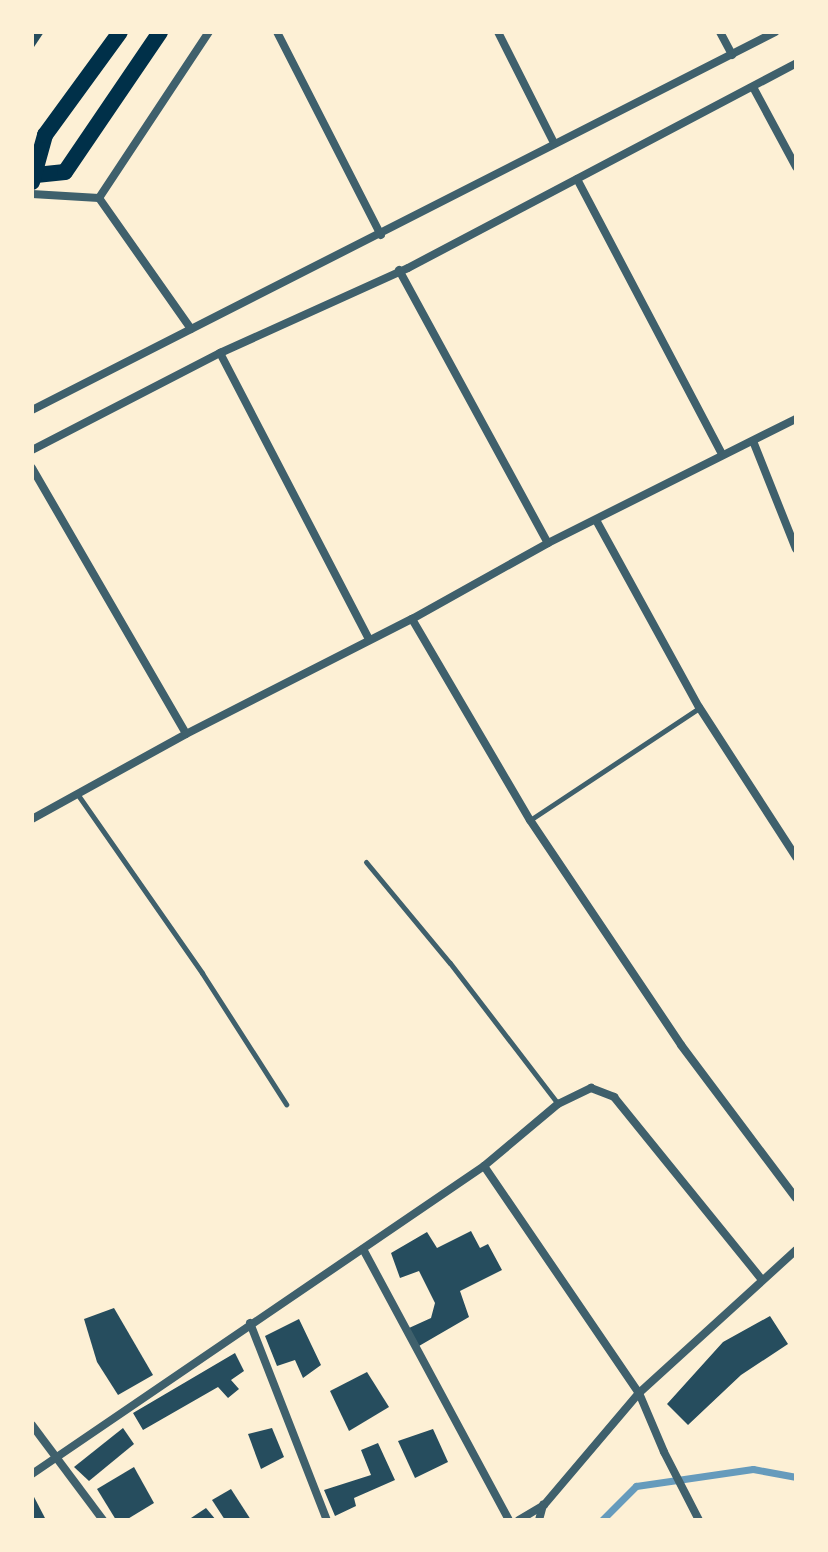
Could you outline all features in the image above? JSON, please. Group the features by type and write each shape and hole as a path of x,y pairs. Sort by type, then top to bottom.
{"main road":[{"path":"120,32 45,135 33,175 65,172 160,32"}],"street":[{"path":"99,198 209,32"},
{"path":"277,32 381,235"},
{"path":"498,32 554,143"},
{"path":"720,32 732,55"},
{"path":"32,410 775,32"},
{"path":"32,450 220,353 399,270 796,63"},
{"path":"753,87 796,167"},
{"path":"577,179 722,454"},
{"path":"32,194 99,198"},
{"path":"99,198 191,329"},
{"path":"399,270 548,543"},
{"path":"220,353 369,639"},
{"path":"32,819 186,734 412,619 548,543 796,419"},
{"path":"753,441 796,549"},
{"path":"32,468 186,734"},
{"path":"596,520 699,707 796,857"},
{"path":"412,619 530,820 681,1045 796,1198"},
{"path":"32,1474 484,1166 558,1104 591,1088 614,1097 762,1280"},
{"path":"484,1166 639,1393 664,1452 699,1520"},
{"path":"363,1249 509,1520"},
{"path":"519,1520 544,1505 639,1393 796,1250"},
{"path":"250,1323 327,1520"},
{"path":"32,1425 103,1520"},
{"path":"539,1520 544,1505"}],"lane":[{"path":"530,820 699,707"},
{"path":"77,794 202,973 286,1104"},
{"path":"366,862 468,985 558,1104"}],"building":[{"path":"32,32 44,32 32,50"},
{"path":"471,1231 480,1248 488,1244 502,1270 460,1291 469,1317 419,1346 409,1328 431,1318 435,1303 419,1271 400,1278 391,1253 427,1232 437,1248"},
{"path":"114,1308 153,1375 118,1395 97,1362 84,1319"},
{"path":"770,1316 788,1344 741,1375 688,1425 667,1404 723,1342"},
{"path":"299,1319 321,1365 303,1378 295,1360 277,1366 265,1336"},
{"path":"235,1353 244,1371 231,1380 239,1389 228,1398 218,1387 143,1430 133,1413"},
{"path":"367,1372 389,1407 349,1431 330,1391"},
{"path":"123,1428 134,1444 89,1481 74,1467"},
{"path":"272,1428 284,1457 261,1469 248,1434"},
{"path":"433,1429 448,1462 415,1478 398,1441"},
{"path":"378,1443 395,1480 354,1498 356,1506 335,1516 324,1490 371,1475 361,1450"},
{"path":"134,1467 154,1503 126,1520 116,1520 97,1489"},
{"path":"231,1489 251,1520 225,1520 212,1500"},
{"path":"32,1493 46,1520 32,1520"},
{"path":"206,1508 216,1520 188,1520"}],"waterway":[{"path":"602,1520 636,1486 753,1469 796,1477"}]}
